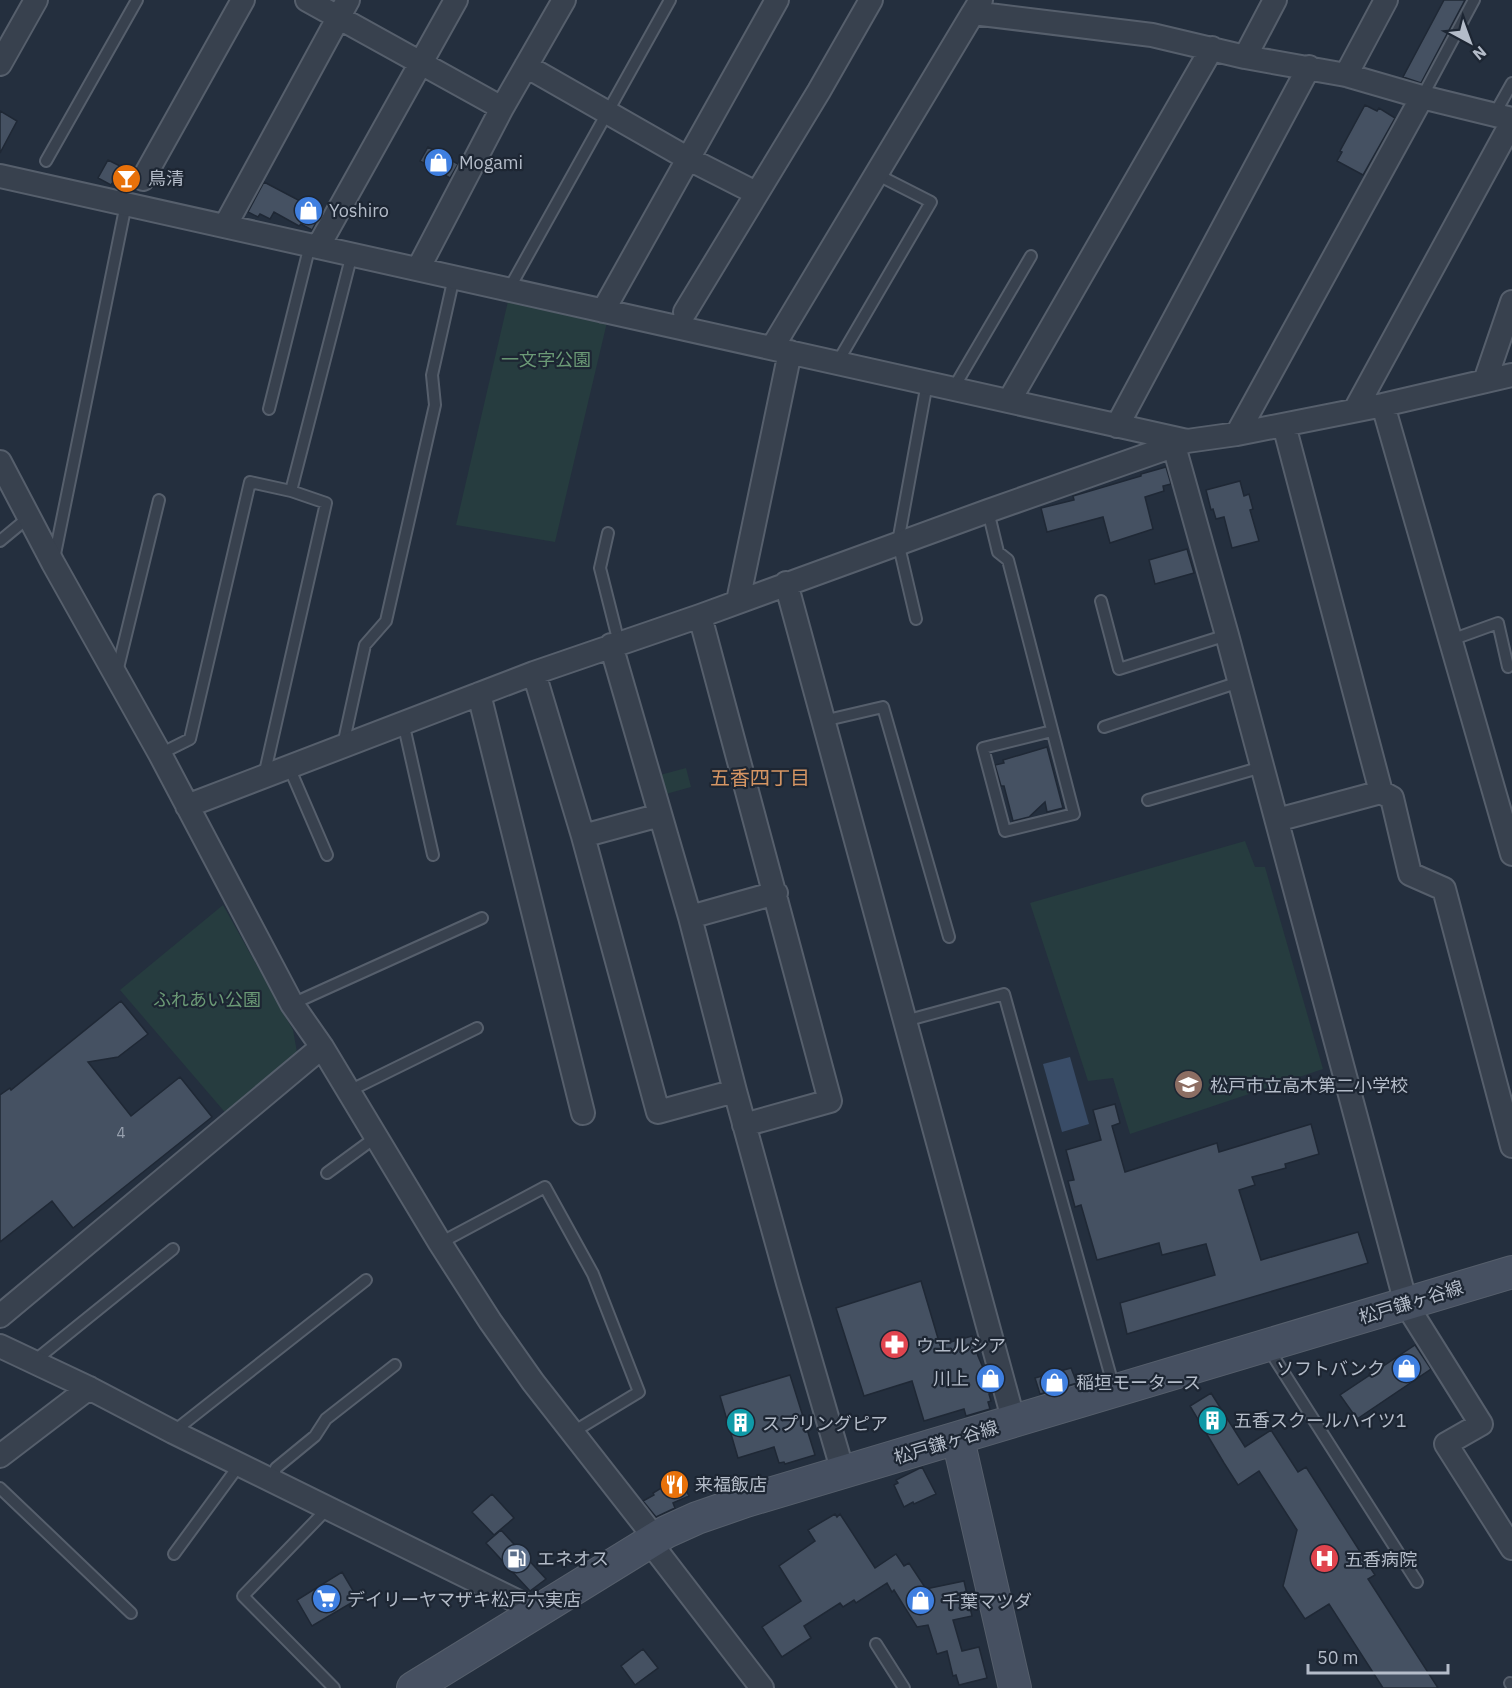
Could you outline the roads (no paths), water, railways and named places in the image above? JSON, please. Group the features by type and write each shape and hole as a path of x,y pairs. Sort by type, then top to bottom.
{"main road":[{"name":"松戸鎌ヶ谷線","path":"429,1684 537,1611 652,1541 697,1518 843,1472 1512,1272"},
{"path":"958,1439 1012,1656 1015,1688"}],"street":[{"path":"0,64 36,0"},
{"path":"143,179 243,0"},
{"path":"307,0 343,9 421,63 502,108"},
{"path":"314,246 456,0"},
{"path":"418,269 502,108 564,0"},
{"path":"603,311 777,0"},
{"path":"685,312 819,91 871,0"},
{"path":"1245,57 1275,0"},
{"path":"1346,75 1386,0"},
{"path":"738,601 781,350 876,174 977,7 1152,35 1245,57 1309,67 1506,118 1355,410"},
{"path":"225,226 343,9"},
{"path":"1009,402 1212,48"},
{"path":"526,66 687,158 756,193"},
{"path":"1117,426 1309,67"},
{"path":"1237,434 1422,97"},
{"path":"0,176 1117,426 1180,444"},
{"path":"1485,381 1512,302"},
{"path":"188,806 534,673 700,616 898,542 1180,444 1383,405 1512,375"},
{"path":"1383,405 1512,854"},
{"path":"1284,425 1381,792"},
{"path":"1180,444 1239,682 1406,1304 1481,1424 1446,1444 1512,1548"},
{"path":"0,462 53,563 160,754 292,1004 322,1047 440,1243 509,1347 648,1529 659,1554 762,1688"},
{"path":"786,583 1014,1422"},
{"path":"700,616 830,1101 744,1125"},
{"path":"615,644 744,1125 843,1472"},
{"path":"534,673 583,836 658,1112 735,1091"},
{"path":"478,694 583,1113"},
{"path":"1277,820 1381,792 1392,798 1410,874 1444,889 1512,1146"},
{"path":"583,836 660,815"},
{"path":"690,917 776,893"},
{"path":"0,1316 322,1047"},
{"path":"0,1346 537,1611"},
{"path":"0,1456 88,1388"}],"lane":[{"path":"46,161 137,0"},
{"path":"509,289 670,0"},
{"path":"1422,97 1474,0"},
{"path":"1506,118 1512,83"},
{"path":"837,363 931,202 876,174"},
{"path":"53,563 126,204"},
{"path":"269,409 314,246"},
{"path":"291,491 352,254"},
{"path":"953,389 1031,256"},
{"path":"343,745 365,645 386,621 435,405 432,375 454,277"},
{"path":"916,620 898,542 927,383"},
{"path":"160,754 190,739 250,483 291,491 326,503 264,776"},
{"path":"116,675 159,500"},
{"path":"987,511 998,552 1008,560 1074,814 1005,831 983,748 1052,730"},
{"path":"0,541 29,517"},
{"path":"608,533 600,568 615,644"},
{"path":"1101,601 1119,669 1227,635"},
{"path":"1451,640 1498,623 1508,667"},
{"path":"1104,727 1239,682"},
{"path":"823,721 884,707 950,938"},
{"path":"403,722 433,855"},
{"path":"289,766 327,855"},
{"path":"1148,800 1262,767"},
{"path":"292,1004 482,918"},
{"path":"905,1021 1004,994 1115,1392"},
{"path":"349,1091 477,1028"},
{"path":"327,1173 376,1137"},
{"path":"440,1243 545,1186 593,1274 639,1392 573,1432"},
{"path":"33,1362 173,1249"},
{"path":"173,1432 366,1280"},
{"path":"1267,1346 1417,1582"},
{"path":"272,1480 276,1468 315,1436 326,1419 395,1365"},
{"path":"174,1554 240,1464"},
{"path":"0,1488 131,1613"},
{"path":"328,1507 243,1596 334,1688"},
{"path":"876,1644 904,1688"}],"water":[{"path":"1070,1057 1089,1124 1062,1132 1043,1064"}],"place":[{"name":"Mogami","path":"438,162"},
{"name":"鳥清","path":"127,178"},
{"name":"Yoshiro","path":"308,210"},
{"name":"松戸市立高木第二小学校","path":"1189,1085"},
{"name":"ウエルシア","path":"895,1345"},
{"name":"ソフトバンク","path":"1406,1368"},
{"name":"川上","path":"990,1378"},
{"name":"稲垣モータース","path":"1055,1382"},
{"name":"五香スクールハイツ1","path":"1213,1420"},
{"name":"スプリングピア","path":"741,1423"},
{"name":"来福飯店","path":"674,1484"},
{"name":"エネオス","path":"516,1558"},
{"name":"五香病院","path":"1324,1559"},
{"name":"デイリーヤマザキ松戸六実店","path":"326,1599"},
{"name":"千葉マツダ","path":"921,1601"}],"district":[{"name":"五香四丁目","path":"760,777"}],"park label":[{"name":"一文字公園","path":"546,359"},
{"name":"ふれあい公園","path":"207,999"}]}
